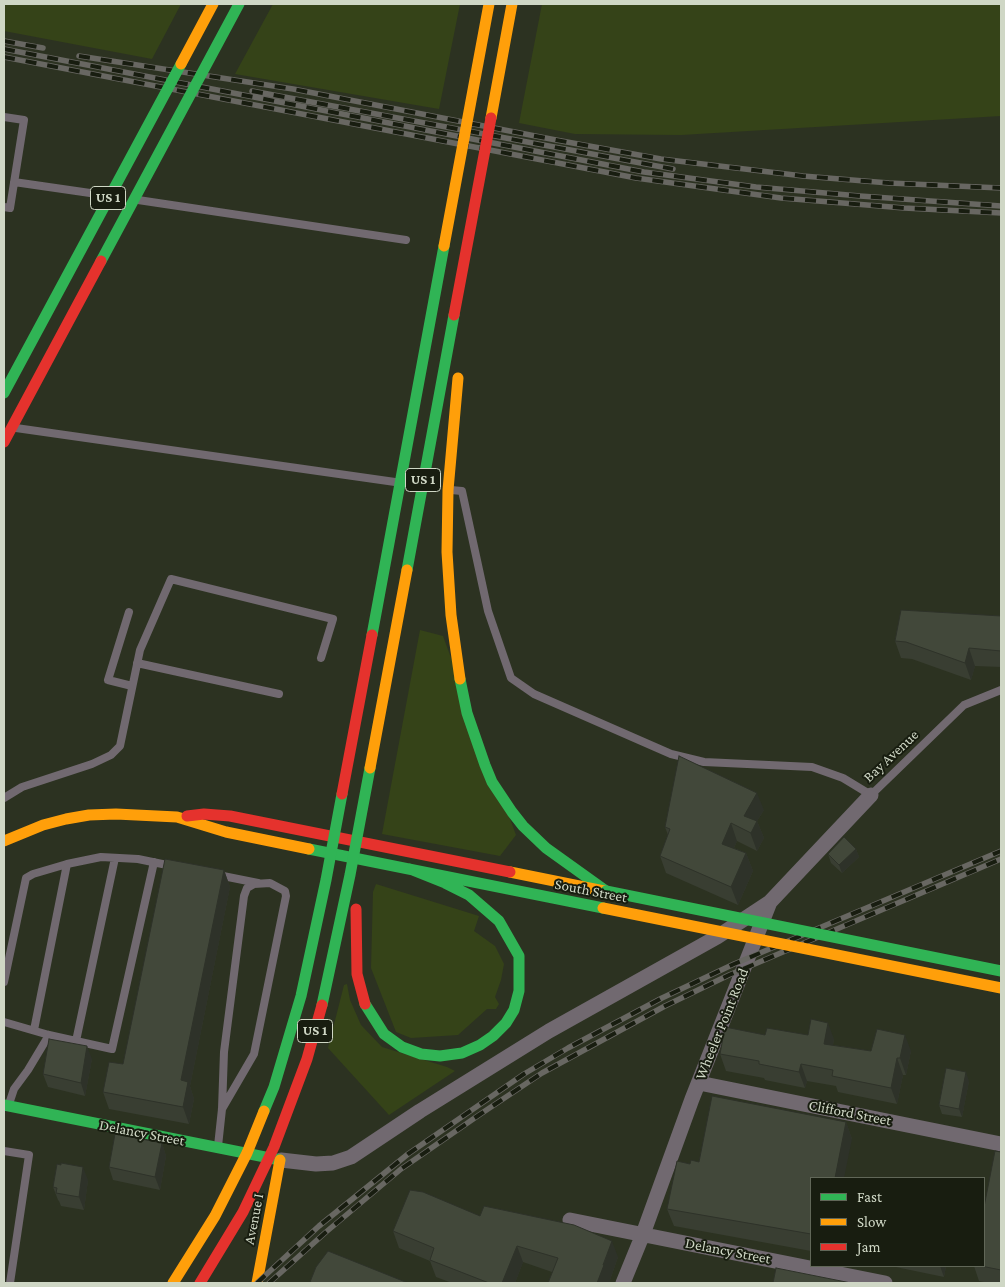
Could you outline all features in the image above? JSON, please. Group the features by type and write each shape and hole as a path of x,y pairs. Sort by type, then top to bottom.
{"main road":[{"name":"US 1","path":"4,393 213,4"},
{"path":"4,442 239,4"},
{"path":"173,1283 215,1216 247,1153 274,1087 301,996 324,890 489,4"},
{"name":"US 1","path":"200,1283 232,1232 264,1170 283,1126 307,1059 331,967 512,4"},
{"path":"462,338 475,201"},
{"path":"459,368 448,483 447,552 451,615 467,713 492,782 512,812 523,826 546,848 606,891"},
{"path":"371,759 355,926 357,974 365,1004 384,1034 402,1047 421,1054 440,1056 462,1053 480,1045 506,1023 514,1010 520,992 519,956 499,921 469,895 445,883 410,870"},
{"name":"South Street","path":"4,841 36,828 66,819 116,814 177,817 204,814 230,816 1001,971"},
{"name":"South Street","path":"177,817 226,832 1001,988"},
{"name":"Delancy Street","path":"6,1105 280,1160"},
{"name":"Avenue I","path":"257,1283 280,1160"}],"street":[{"name":"Wheeler Point Road","path":"623,1283 770,902 871,795"},
{"path":"280,1160 316,1164 333,1163 351,1157 549,1030 717,937 770,902"},
{"name":"Clifford Street","path":"699,1083 1001,1144"},
{"name":"Delancy Street","path":"570,1220 885,1283"}],"lane":[{"path":"4,117 24,120 10,208 4,207"},
{"path":"14,182 406,240"},
{"path":"4,427 432,487"},
{"name":"Bay Avenue","path":"442,488 462,491 488,611 511,678 534,694 671,754 704,762 812,767 843,778 871,795 964,706 1001,690"},
{"path":"4,798 22,788 92,764 111,755 120,746 140,650 171,579 333,619 321,658"},
{"path":"128,612 108,680 132,686"},
{"path":"137,663 278,694"},
{"path":"4,982 26,878 33,874 67,864 101,857 154,862 183,868"},
{"path":"76,1041 115,858"},
{"path":"4,1022 49,1035 112,1049 154,862"},
{"path":"34,1030 67,864"},
{"path":"212,874 260,883 270,883 284,891 286,896 254,1054 222,1109"},
{"path":"217,1148 222,1109 224,1052 244,896 247,888 260,883"},
{"path":"6,1105 14,1089 49,1035"},
{"path":"4,1151 29,1155 10,1283"}],"green space":[{"path":"4,4 181,4 152,59 4,31"},
{"path":"273,4 460,4 439,109 235,74"},
{"path":"542,4 1001,4 1001,116 681,135 575,134 519,123"},
{"path":"420,630 443,636 516,835 500,856 382,834"},
{"path":"376,884 479,916 474,931 495,946 504,964 495,997 499,1004 496,1009 487,1009 458,1035 411,1038 396,1032 371,968 373,892"},
{"path":"347,984 350,1000 361,1025 382,1047 455,1071 389,1115 328,1048 344,985"}],"building":[{"path":"901,610 1001,616 1001,651 969,648 965,663 906,642 895,641"},
{"path":"679,756 757,793 744,816 757,821 751,833 731,823 722,844 746,853 731,887 660,856 670,829 665,827"},
{"path":"844,837 856,849 839,865 828,854"},
{"path":"165,859 224,870 181,1080 188,1082 183,1107 103,1092 109,1062 123,1064"},
{"path":"811,1019 828,1023 824,1044 871,1051 877,1029 905,1035 900,1058 897,1058 891,1088 832,1076 833,1070 801,1064 799,1072 759,1064 759,1061 720,1054 725,1027 765,1035 767,1028 808,1035"},
{"path":"49,1039 87,1046 81,1083 43,1074"},
{"path":"946,1068 966,1072 959,1109 939,1105"},
{"path":"712,1096 846,1122 835,1177 810,1177 810,1234 667,1209 677,1161 690,1164 691,1160 699,1162"},
{"path":"115,1134 162,1143 155,1177 109,1167"},
{"path":"995,1151 1001,1152 1001,1270 985,1267 985,1202"},
{"path":"61,1163 83,1167 79,1197 56,1193 57,1188 53,1187 57,1164 61,1165"},
{"path":"410,1190 423,1192 480,1216 484,1206 574,1225 612,1241 597,1283 548,1283 558,1258 517,1246 502,1283 489,1283 430,1260 434,1248 393,1231"},
{"path":"328,1251 408,1283 310,1282 316,1267"},
{"path":"776,1268 851,1283 773,1283"}],"railway":[{"path":"4,41 43,48"},
{"path":"4,49 644,172 756,187 1001,206"},
{"path":"79,56 293,89 661,159 803,176 889,183 1001,188"},
{"path":"4,57 636,178 781,198 904,208 1001,213"},
{"path":"252,91 673,169"},
{"path":"257,1283 319,1226 408,1154 524,1074 568,1048 662,998 734,964 1001,851"},
{"path":"269,1283 401,1169 542,1073 665,1006 729,975 1001,859"}],"traffic: fast":[{"path":"101,261 239,4"},
{"path":"4,393 181,64"},
{"path":"372,635 444,246"},
{"path":"407,570 454,315"},
{"path":"460,679 467,713 485,765 492,782 512,812 523,826 546,848 606,891"},
{"path":"322,1005 350,875 370,768"},
{"path":"264,1111 274,1087 301,996 342,794"},
{"path":"309,849 603,908"},
{"path":"365,1004 384,1034 402,1047 421,1054 440,1056 462,1053 480,1045 493,1036 506,1023 514,1010 519,991 519,956 499,921 469,895 410,869"},
{"path":"606,891 1001,971"},
{"path":"4,1105 280,1160"}],"traffic: slow":[{"path":"181,64 213,4"},
{"path":"444,246 489,4"},
{"path":"491,118 512,4"},
{"path":"458,378 448,490 447,552 451,615 460,679"},
{"path":"370,768 407,570"},
{"path":"4,841 43,825 66,819 89,815 116,814 177,817 226,832 309,849"},
{"path":"510,872 604,891"},
{"path":"603,908 1001,988"},
{"path":"173,1283 215,1216 247,1153 264,1111"},
{"path":"257,1283 280,1160"}],"traffic: jam":[{"path":"454,315 491,118"},
{"path":"4,442 101,261"},
{"path":"342,794 372,635"},
{"path":"187,816 204,814 230,816 510,872"},
{"path":"356,909 357,974 365,1004"},
{"path":"200,1283 243,1212 274,1147 307,1059 322,1005"}]}
